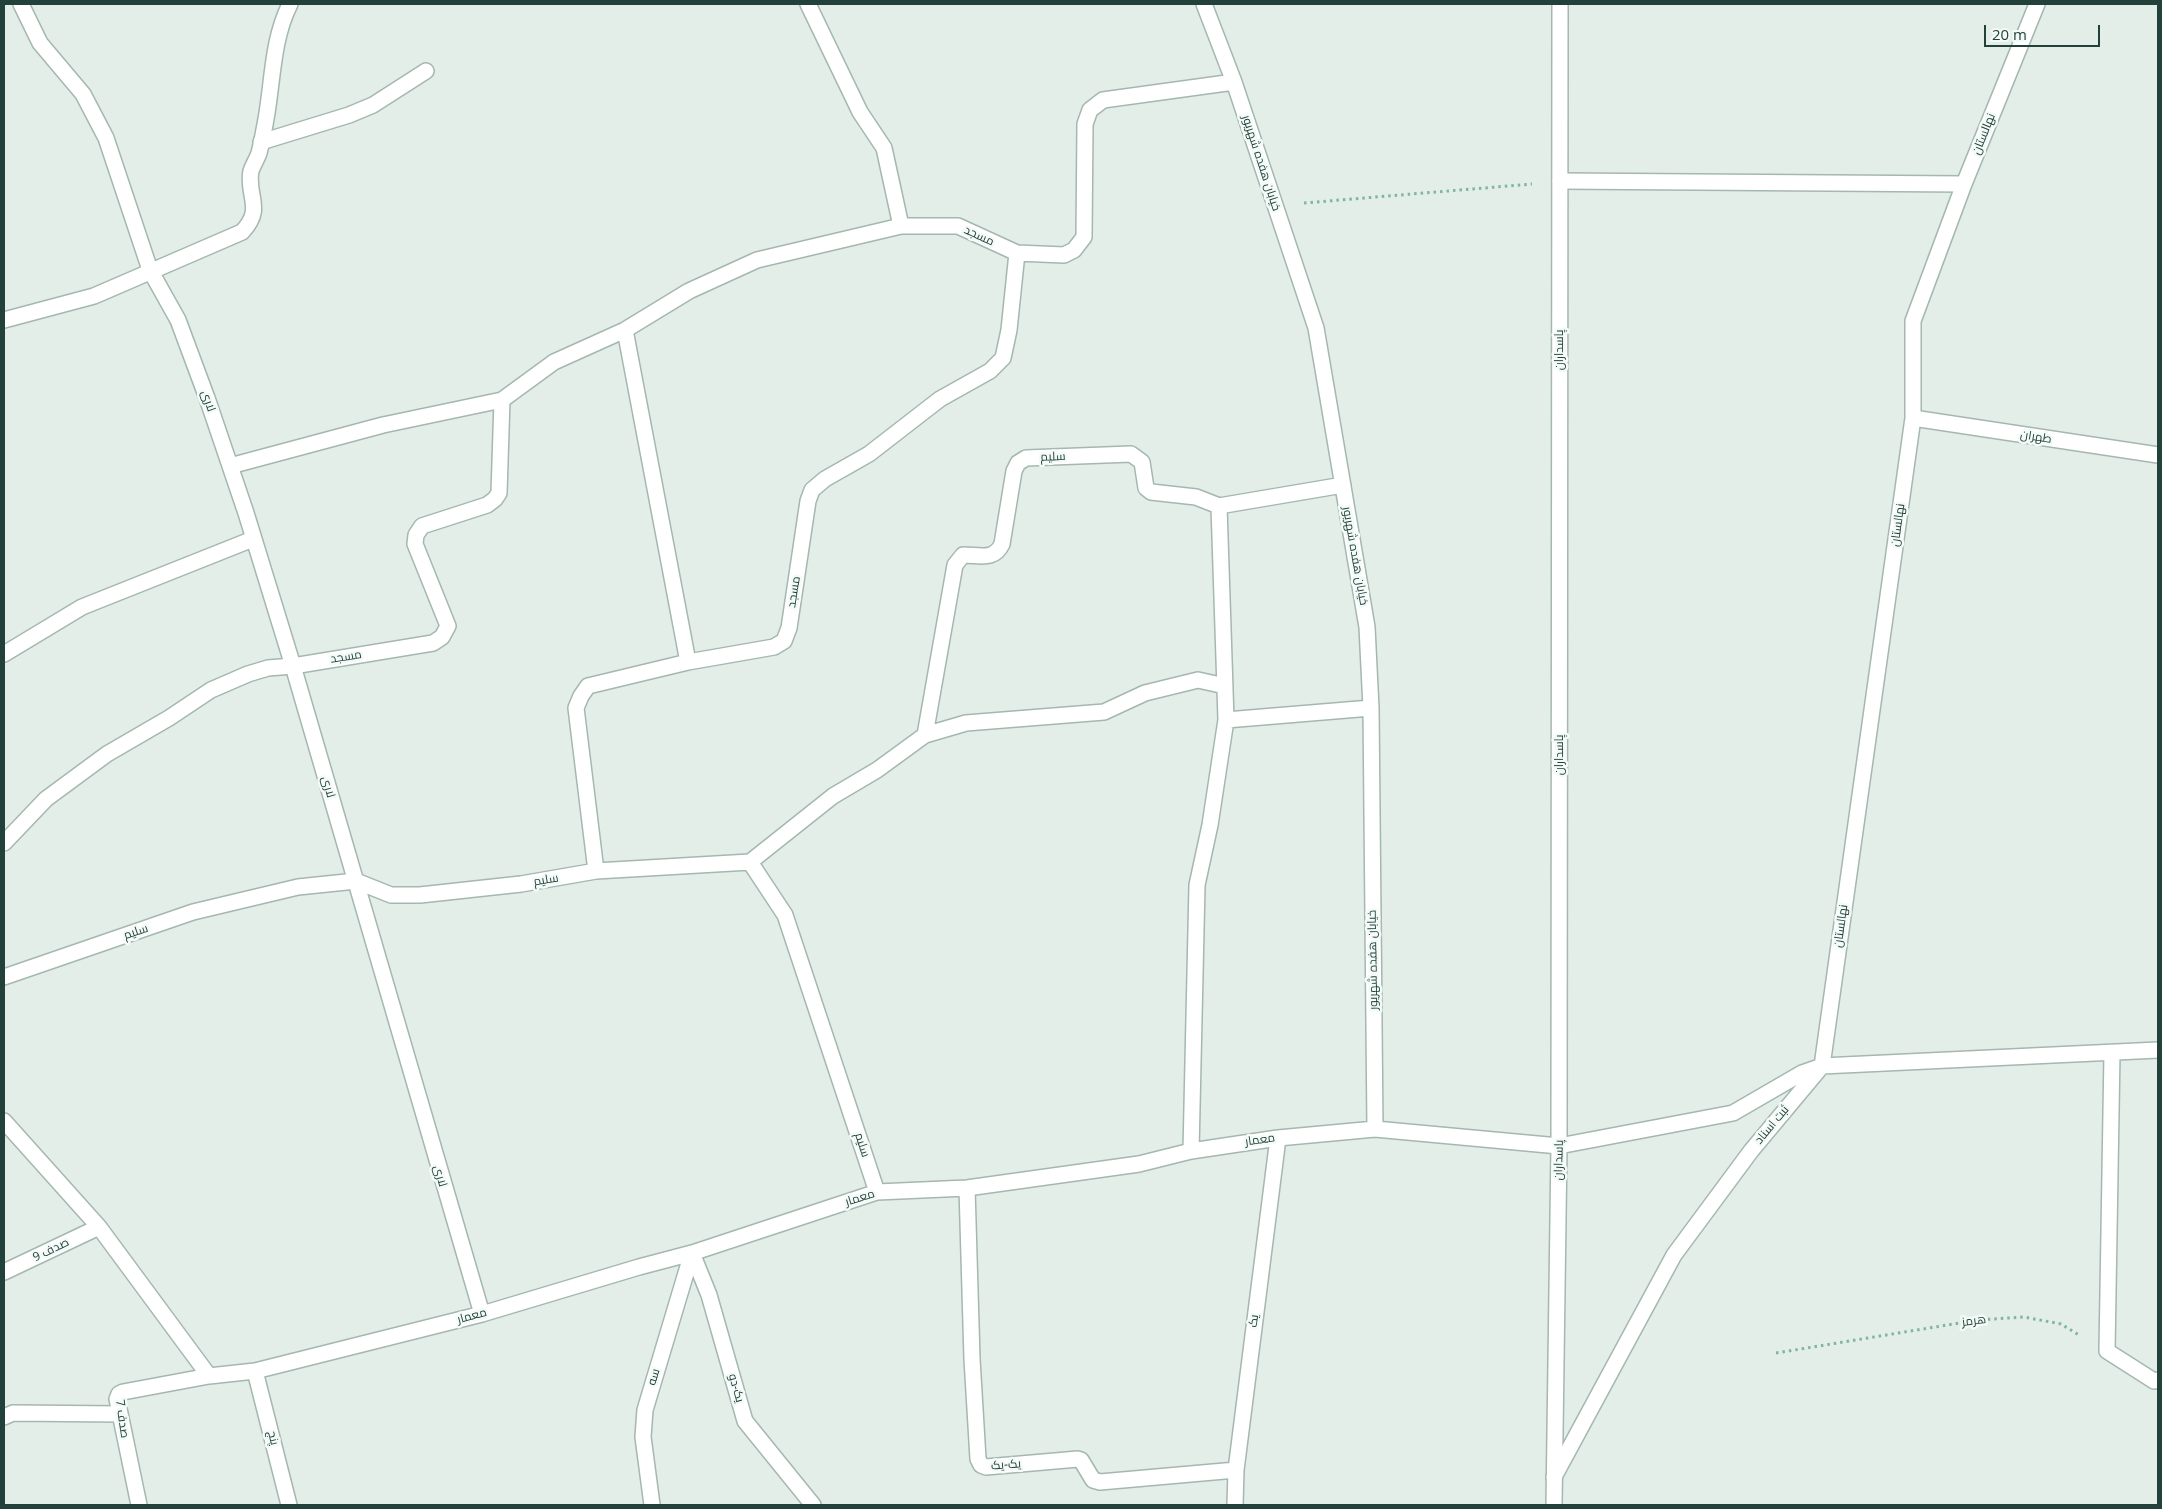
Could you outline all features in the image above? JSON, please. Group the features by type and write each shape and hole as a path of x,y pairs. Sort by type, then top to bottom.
{"street":[{"name":"لاری","path":"21,4 40,43 83,94 106,138 150,270 181,326 230,466 293,666 482,1314"},
{"path":"4,320 94,296 150,270 242,232 249,224 254,213 251,172 266,119 272,63 281,22 290,4"},
{"path":"808,4 860,112 884,148 901,226"},
{"name":"خیابان هفده شهریور","path":"1204,4 1234,82 1316,328 1368,627 1371,708 1375,1129"},
{"name":"پاسداران","path":"1554,1505 1559,1146 1560,4"},
{"name":"نهالستان","path":"1822,1066 1914,418 1913,321 1964,184 2037,4"},
{"path":"261,142 357,112 373,105 426,72"},
{"name":"مسجد","path":"230,466 383,425 502,400 554,362 625,330 689,291 756,260 901,226 958,226 1016,253 1064,255 1074,250 1084,237 1085,124 1090,110 1103,100 1234,82"},
{"path":"1560,181 1964,184"},
{"name":"مسجد","path":"596,871 576,708 580,696 588,686 688,662 774,646 784,641 789,628 808,501 812,490 825,479 868,454 940,399 990,371 1003,358 1009,330 1016,253"},
{"path":"625,330 688,662"},
{"name":"مسجد","path":"4,843 46,799 106,754 169,718 212,690 248,674 268,668 293,666 433,643 442,637 448,626 416,544 416,535 422,526 487,505 495,499 499,492 502,400"},
{"name":"طهران","path":"1914,418 2158,455"},
{"name":"سلیم","path":"925,735 956,565 963,555 993,556 998,553 1002,544 1014,472 1018,463 1026,458 1131,454 1142,462 1146,488 1151,492 1196,497 1219,506"},
{"path":"1192,1151 1198,885 1210,825 1226,720 1219,506 1343,485"},
{"path":"4,654 82,607 253,539"},
{"path":"750,862 833,796 877,770 925,735 966,723 1104,712 1145,693 1198,680 1225,686"},
{"path":"1226,720 1371,708"},
{"name":"سلیم","path":"4,977 193,912 298,887 356,881 392,895 420,895 521,884 596,871 750,862 785,915 877,1192"},
{"path":"1822,1066 2158,1050"},
{"path":"2112,1053 2107,1351 2157,1385"},
{"name":"معمار","path":"209,1376 255,1371 482,1314 639,1266 692,1253 877,1192 967,1188 1139,1164 1192,1151 1278,1138 1375,1129 1559,1146 1733,1113 1802,1073 1822,1066"},
{"name":"ثبت اسناد","path":"1554,1477 1674,1255 1751,1151 1822,1066"},
{"path":"4,1121 99,1227 209,1376"},
{"name":"یک","path":"1235,1505 1236,1470 1278,1138"},
{"name":"یک-یک","path":"967,1188 972,1359 978,1459 981,1465 986,1467 1078,1459 1082,1460 1093,1480 1100,1482 1236,1470"},
{"name":"صدف 9","path":"4,1272 99,1227"},
{"name":"سه","path":"652,1505 643,1437 645,1410 692,1253"},
{"name":"یک-دو","path":"692,1253 709,1295 745,1421 813,1505"},
{"name":"پنج","path":"255,1371 289,1505"},
{"name":"صدف 7","path":"138,1505 119,1414 117,1399 119,1394 209,1376"},
{"path":"4,1417 13,1413 119,1414"}],"path":[{"path":"1276,206 1560,181"},
{"name":"هرمز","path":"1776,1353 1978,1320 2024,1317 2061,1324 2107,1351"}]}
